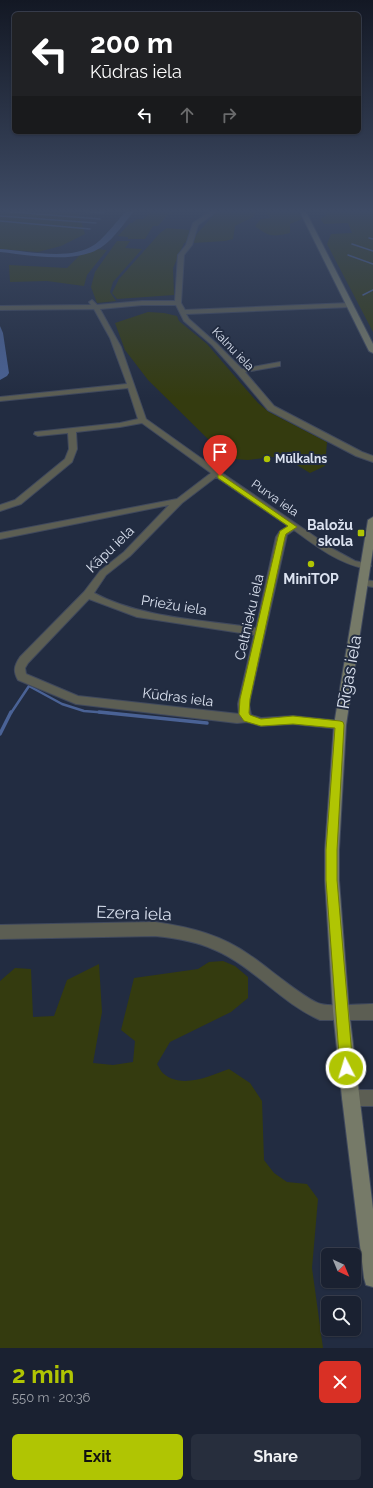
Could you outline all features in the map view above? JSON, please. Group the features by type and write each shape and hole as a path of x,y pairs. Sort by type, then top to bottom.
{"main road":[{"path":"334,272 373,351"},
{"name":"Rīgas iela","path":"373,520 366,566 368,584 340,725 332,850 332,880 341,1011 350,1098 373,1278"}],"street":[{"path":"0,308 94,304 178,303 180,272"},
{"name":"Kalnu iela","path":"178,303 186,320 191,326 214,344 240,371 271,408 359,454 373,459"},
{"path":"38,434 120,425 143,420 138,411 116,346 101,312 94,304"},
{"path":"183,312 350,305"},
{"path":"240,371 277,364"},
{"path":"0,399 130,386"},
{"name":"Purva iela","path":"143,420 293,527 341,558 352,563 366,566"},
{"path":"0,508 18,502 68,460 72,449 72,431"},
{"name":"Kāpu iela","path":"19,672 19,666 24,660 88,594 103,573 126,554 180,501 216,473"},
{"path":"0,536 180,501"},
{"name":"Celtnieku iela","path":"247,718 244,714 243,708 283,533 293,527"},
{"name":"Priežu iela","path":"88,594 101,601 137,614 260,632"},
{"name":"Kūdras iela","path":"19,672 22,677 76,700 237,719 247,718 261,722 293,720 340,725"},
{"name":"Ezera iela","path":"0,932 155,929 178,932 199,937 221,945 245,960 304,1004 320,1012 373,1012"},
{"path":"350,1098 373,1098"}],"green space":[{"path":"9,272 89,272 84,286 47,281 10,282"},
{"path":"95,272 122,272 113,282 110,292 116,301 97,303 91,287"},
{"path":"125,272 173,272 174,295 117,299 112,293 119,279"},
{"path":"342,272 373,272 373,332"},
{"path":"148,312 177,316 179,321 207,344 258,403 269,412 327,442 325,466 310,473 292,462 273,457 248,460 234,459 212,443 148,380 125,350 115,323"},
{"path":"223,961 235,966 248,977 248,998 231,1012 170,1042 157,1064 164,1074 179,1081 205,1078 229,1069 250,1083 262,1101 264,1160 274,1173 287,1182 307,1184 318,1199 312,1268 323,1348 0,1348 0,981 15,968 31,969 33,1017 54,1016 67,980 99,964 102,1012 93,1063 113,1065 133,1062 135,1041 121,1030 134,978 198,969 209,962"}],"water":[{"path":"0,326 3,333 9,373 0,380"}],"waterway":[{"path":"363,295 373,290"},
{"path":"11,713 29,686 62,704 84,711 108,713"},
{"path":"0,734 11,712"},
{"path":"99,712 108,713"},
{"path":"108,713 207,723"}],"place":[{"name":"Mūlkalns","path":"267,459"},
{"name":"Baložu skola","path":"361,533"},
{"name":"MiniTOP","path":"311,564"}],"route":[{"path":"220,476 293,527 283,533 243,708 244,714 252,721 276,722 293,720 340,725 332,850 332,880 346,1068"}]}
